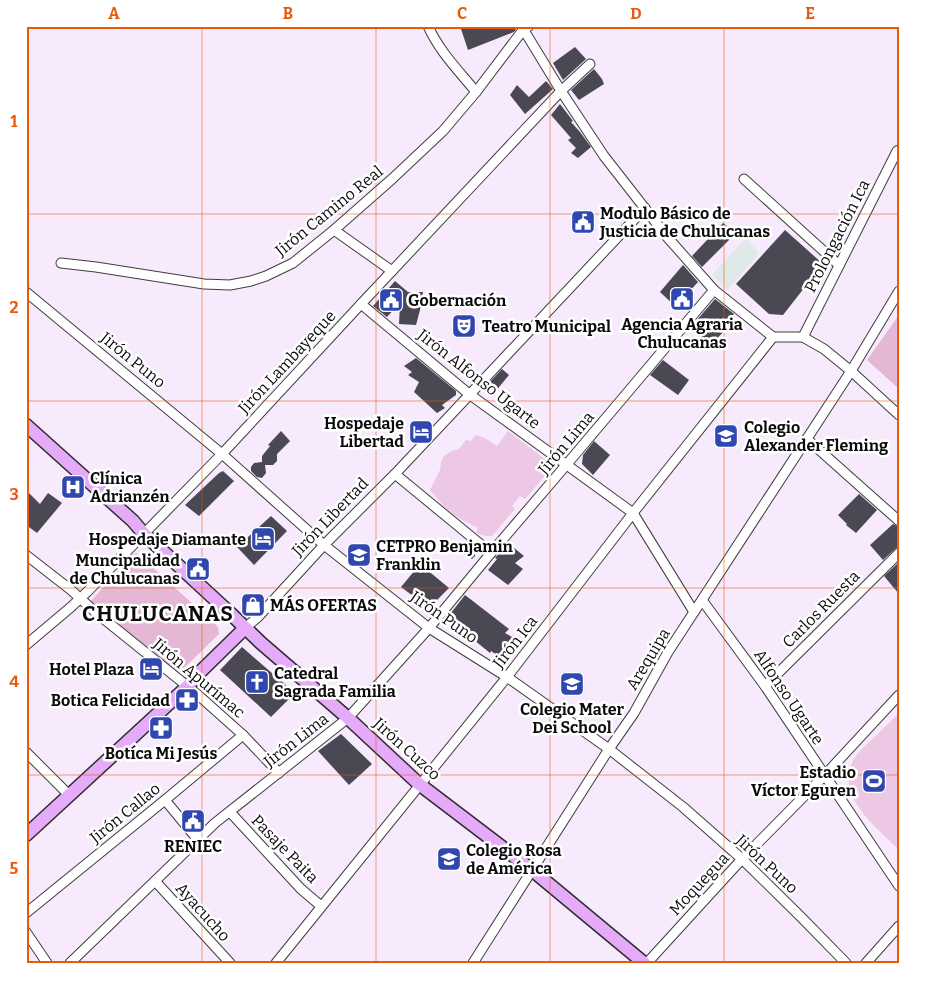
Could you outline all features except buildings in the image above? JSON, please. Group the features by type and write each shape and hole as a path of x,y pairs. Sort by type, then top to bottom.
{"street":[{"path":"428,26 435,41 476,92"},
{"path":"524,28 561,91 604,156 668,238 714,290 773,337 803,337 824,349 899,414"},
{"name":"Jirón Camino Real","path":"61,263 204,284 230,285 266,276 293,263 392,179 443,131 476,92 524,28"},
{"name":"Jirón Lambayeque","path":"26,645 80,599 222,454 561,91 590,64"},
{"name":"Prolongación Ica","path":"803,337 899,150"},
{"path":"744,179 839,265"},
{"name":"Jirón Libertad","path":"26,835 188,686 198,674 258,617 324,545 395,474 645,208"},
{"path":"334,230 392,271"},
{"name":"Jirón Lima","path":"70,963 215,823 348,718 429,628 714,290"},
{"name":"Arequipa","path":"473,963 609,749 634,713 668,652 851,371 899,291"},
{"name":"Jirón Puno","path":"26,292 222,454 324,545 429,628 507,677 609,749 683,807 742,860 846,963"},
{"name":"Jirón Alfonso Ugarte","path":"361,304 469,394 633,513 694,612"},
{"name":"Jirón Ica","path":"276,963 507,677 633,513 773,337"},
{"name":"Jirón Cuzco","path":"26,425 133,521 144,534 261,644 348,718 420,784 532,870 646,963"},
{"path":"807,439 899,520"},
{"path":"395,474 491,553"},
{"name":"Carlos Ruesta","path":"765,686 899,553"},
{"name":"Jirón Apurímac","path":"26,555 188,686 243,735 279,773"},
{"name":"Alfonso Ugarte","path":"702,600 765,686 899,886"},
{"name":"Moquegua","path":"646,963 899,696"},
{"name":"Jirón Callao","path":"26,913 243,735"},
{"path":"26,752 69,795"},
{"path":"165,800 198,840"},
{"name":"Pasaje Paita","path":"230,812 302,889 321,906"},
{"name":"Ayacucho","path":"155,880 230,963"},
{"path":"866,963 899,926"},
{"path":"26,932 47,963"}],"shaded area":[{"path":"746,238 759,253 728,290 712,275"},
{"path":"899,315 899,389 867,360"},
{"path":"508,431 550,463 550,470 525,499 520,496 512,506 515,509 492,536 485,536 476,533 478,528 451,512 430,490 440,470 444,456 459,449 466,440 471,441 476,435 485,438 497,446"},
{"path":"137,553 218,627 219,634 177,675 90,602"},
{"name":"Estadio Víctor Eguren","path":"899,713 899,850 860,809 853,797 849,784 849,771 856,755"}],"place":[{"name":"Modulo Básico de Justicia de Chulucanas","path":"583,222"},
{"name":"Agencia Agraria Chulucanas","path":"682,299"},
{"name":"Gobernación","path":"391,300"},
{"name":"Teatro Municipal","path":"464,326"},
{"name":"Hospedaje Libertad","path":"421,432"},
{"name":"Colegio Alexander Fleming","path":"726,436"},
{"name":"Clínica Adrianzén","path":"73,487"},
{"name":"Hospedaje Diamante","path":"263,539"},
{"name":"CETPRO Benjamin Franklin","path":"359,555"},
{"name":"Muncipalidad de Chulucanas","path":"198,569"},
{"name":"MÁS OFERTAS","path":"253,605"},
{"name":"Hotel Plaza","path":"151,669"},
{"name":"Catedral Sagrada Familia","path":"257,682"},
{"name":"Colegio Mater Dei School","path":"572,684"},
{"name":"Botica Felicidad","path":"187,700"},
{"name":"Botíca Mi Jesús","path":"161,728"},
{"name":"Estadio Víctor Eguren","path":"874,781"},
{"name":"RENIEC","path":"193,821"},
{"name":"Colegio Rosa de América","path":"449,859"}],"district":[{"name":"CHULUCANAS","path":"158,614"}]}
